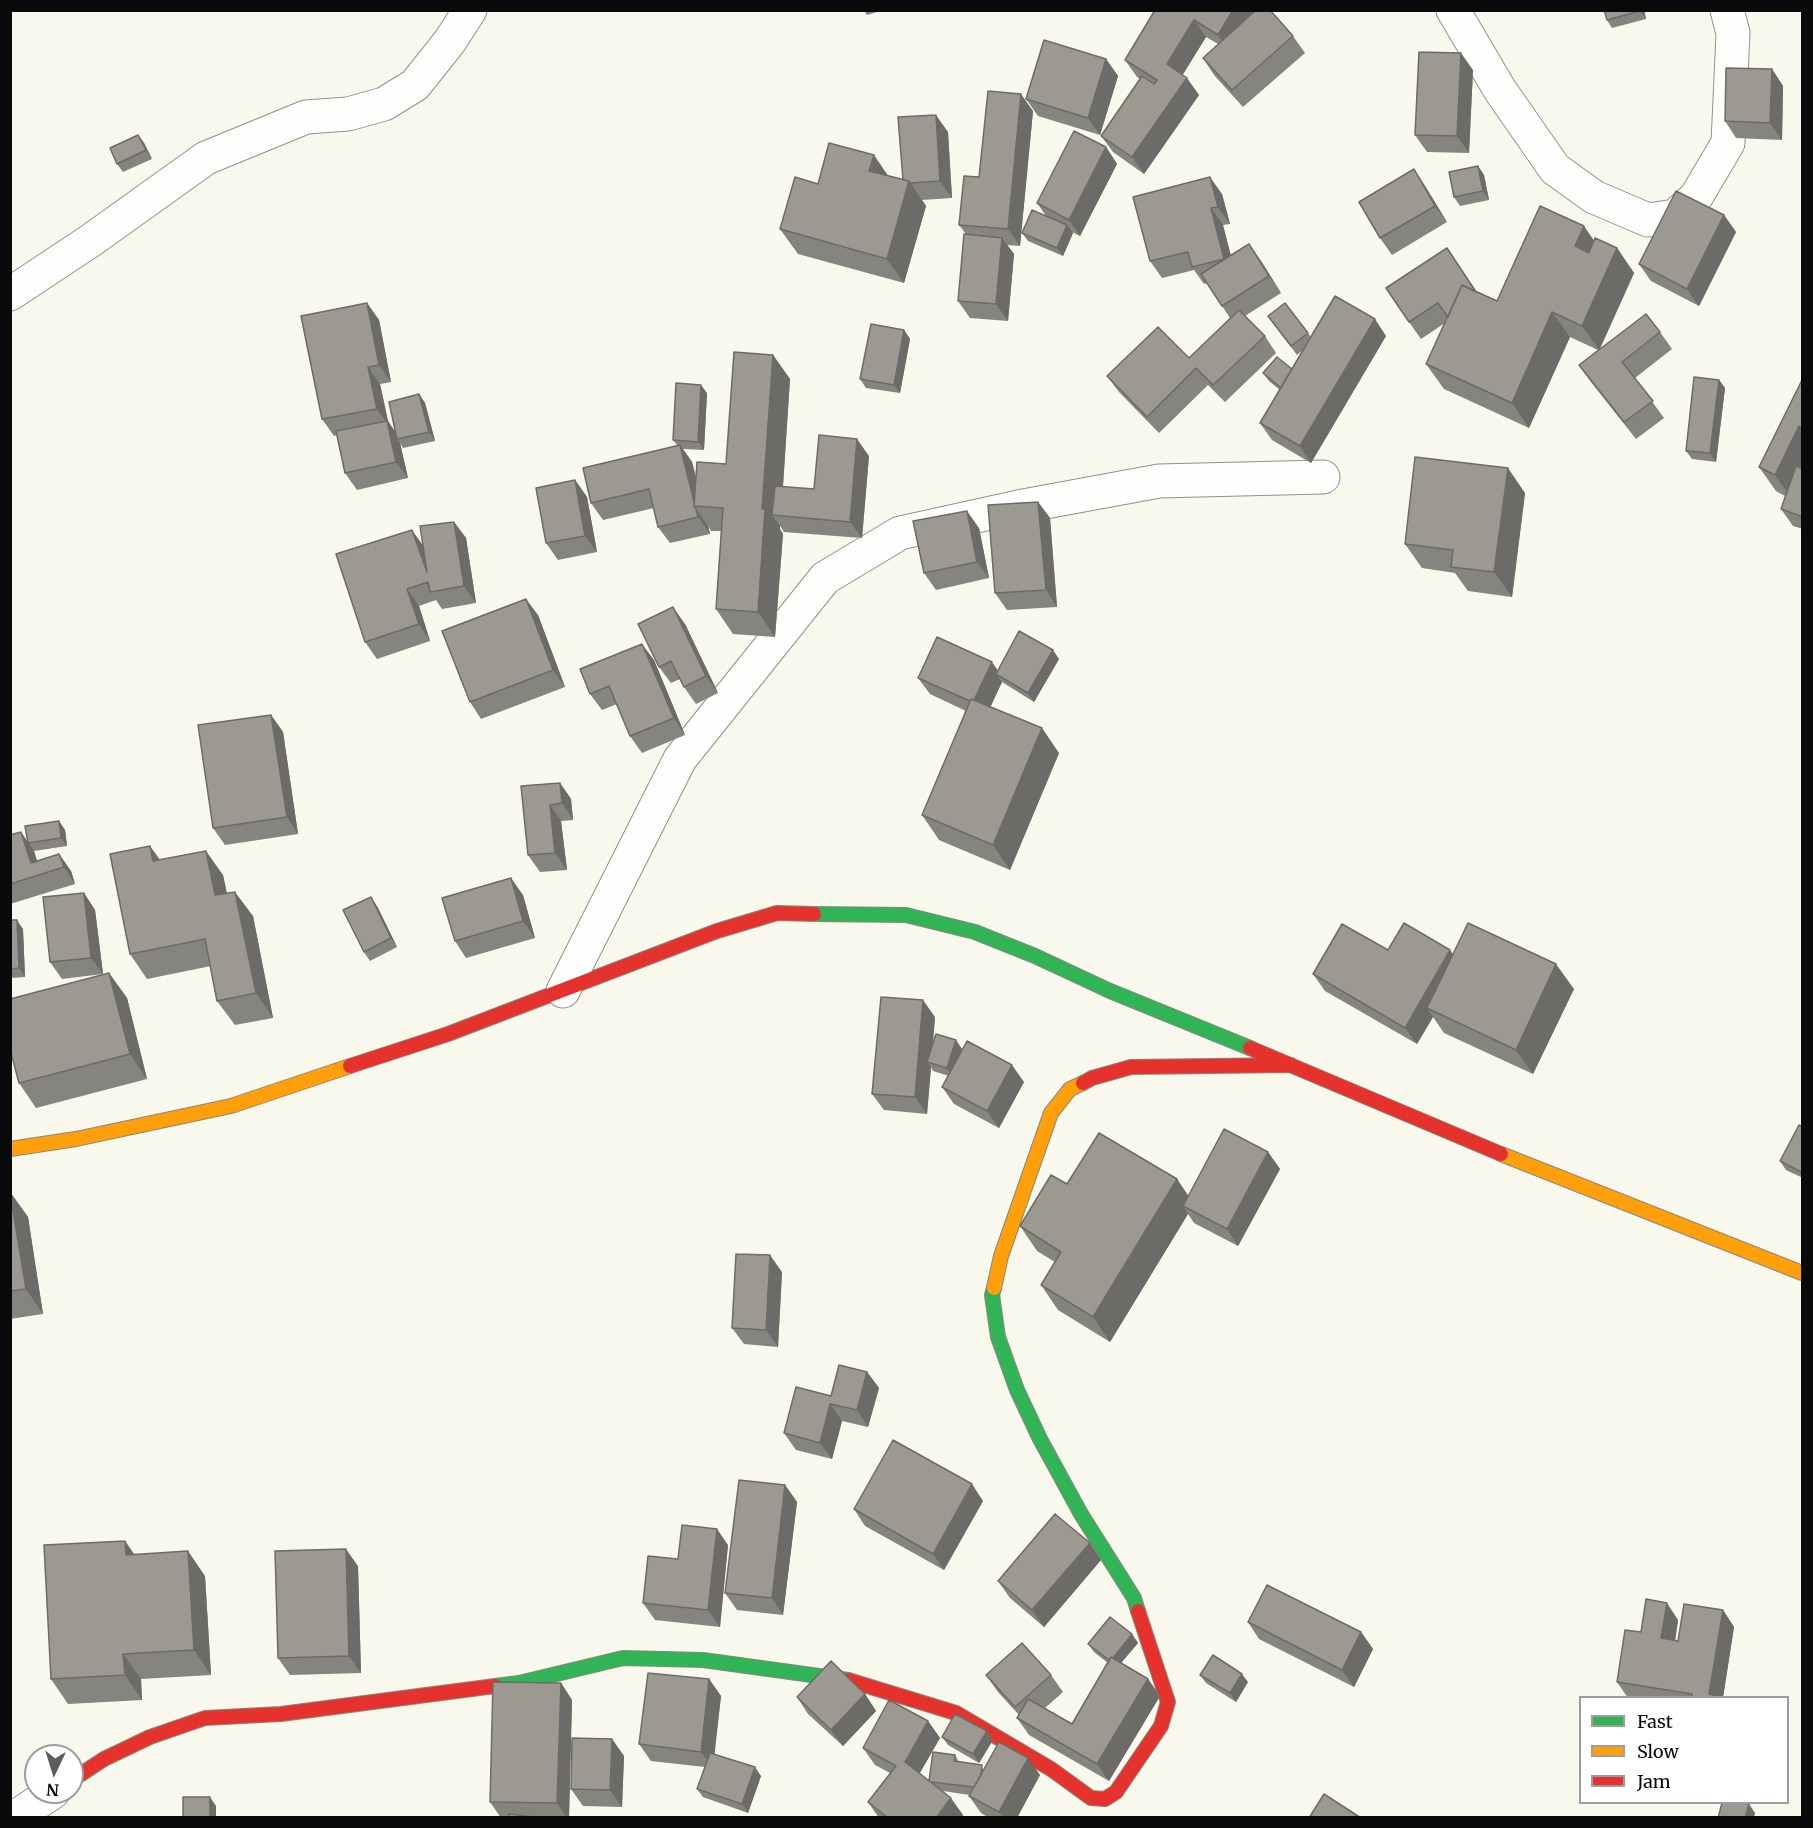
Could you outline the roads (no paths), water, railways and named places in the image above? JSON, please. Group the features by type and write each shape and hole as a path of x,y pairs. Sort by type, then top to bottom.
{"street":[{"path":"10,294 90,241 206,158 306,117 348,114 384,104 415,85 450,41 470,10"},
{"path":"1453,10 1500,90 1555,169 1594,197 1648,220 1675,216 1696,197 1728,143 1733,33 1727,10"},
{"path":"563,991 680,759 825,578 900,533 1018,507 1159,481 1323,477"},
{"path":"10,1149 76,1139 231,1106 448,1034 717,931 777,914 906,915 975,932 1526,1165 1803,1273"},
{"path":"84,1772 104,1759 150,1737 205,1718 281,1714 519,1683 623,1658 703,1660 844,1679 956,1713 1051,1769 1092,1798 1104,1799 1116,1792 1161,1726 1168,1702 1134,1598 1081,1514 1040,1439 1017,1390 998,1337 992,1295 996,1276 1050,1113 1070,1089 1092,1077 1131,1067 1291,1065"},
{"path":"14,1818 35,1804"}]}
